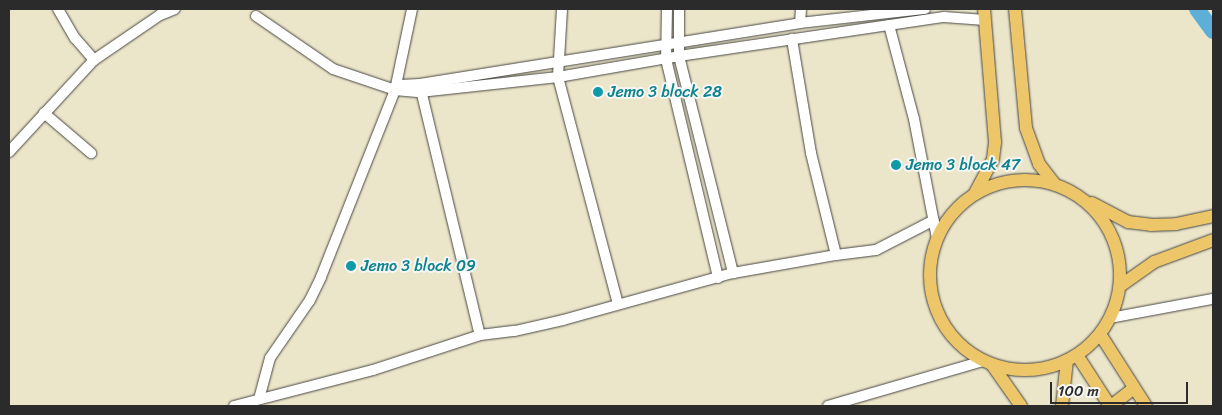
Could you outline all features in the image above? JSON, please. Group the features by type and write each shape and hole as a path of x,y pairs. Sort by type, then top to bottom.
{"main road":[{"path":"1015,9 1026,128 1039,164 1054,183"},
{"path":"985,14 995,147 992,159 975,193 946,220 937,238 930,273 936,309 954,340 988,363 1021,406"},
{"path":"975,193 1014,180 1054,183 1128,222 1151,225 1176,224 1213,216"},
{"path":"988,363 1018,371 1035,370 1072,358 1100,334 1110,318 1120,286 1118,253 1106,223 1083,198"},
{"path":"1120,286 1154,262 1213,240"},
{"path":"1100,334 1146,406"},
{"path":"1062,406 1072,358"},
{"path":"1072,358 1110,406 1134,388"}],"street":[{"path":"58,9 76,38 94,60"},
{"path":"9,152 94,60 159,12 175,9"},
{"path":"259,399 270,358 310,300 321,277 393,87 412,9"},
{"path":"562,9 558,77 618,304"},
{"path":"667,9 664,45 666,58 718,278"},
{"path":"680,9 677,43 679,56 733,273"},
{"path":"800,23 801,9"},
{"path":"420,88 558,61 800,23 855,18 891,11 926,9"},
{"path":"256,16 287,40 333,69 393,87 420,88 558,77 792,39 956,16 985,14"},
{"path":"855,18 856,30"},
{"path":"888,25 914,118 937,238"},
{"path":"764,30 766,43"},
{"path":"792,39 811,153 836,255"},
{"path":"420,88 480,335"},
{"path":"44,113 91,153"},
{"path":"234,406 373,370 480,335 515,332 733,273 884,247 934,220"},
{"path":"1110,318 1213,299"},
{"path":"832,406 988,363"}],"waterway":[{"path":"1197,9 1213,31"}],"place":[{"name":"Jemo 3 block 28","path":"598,92"},
{"name":"Jemo 3 block 47","path":"896,165"},
{"name":"Jemo 3 block 09","path":"351,266"}]}
